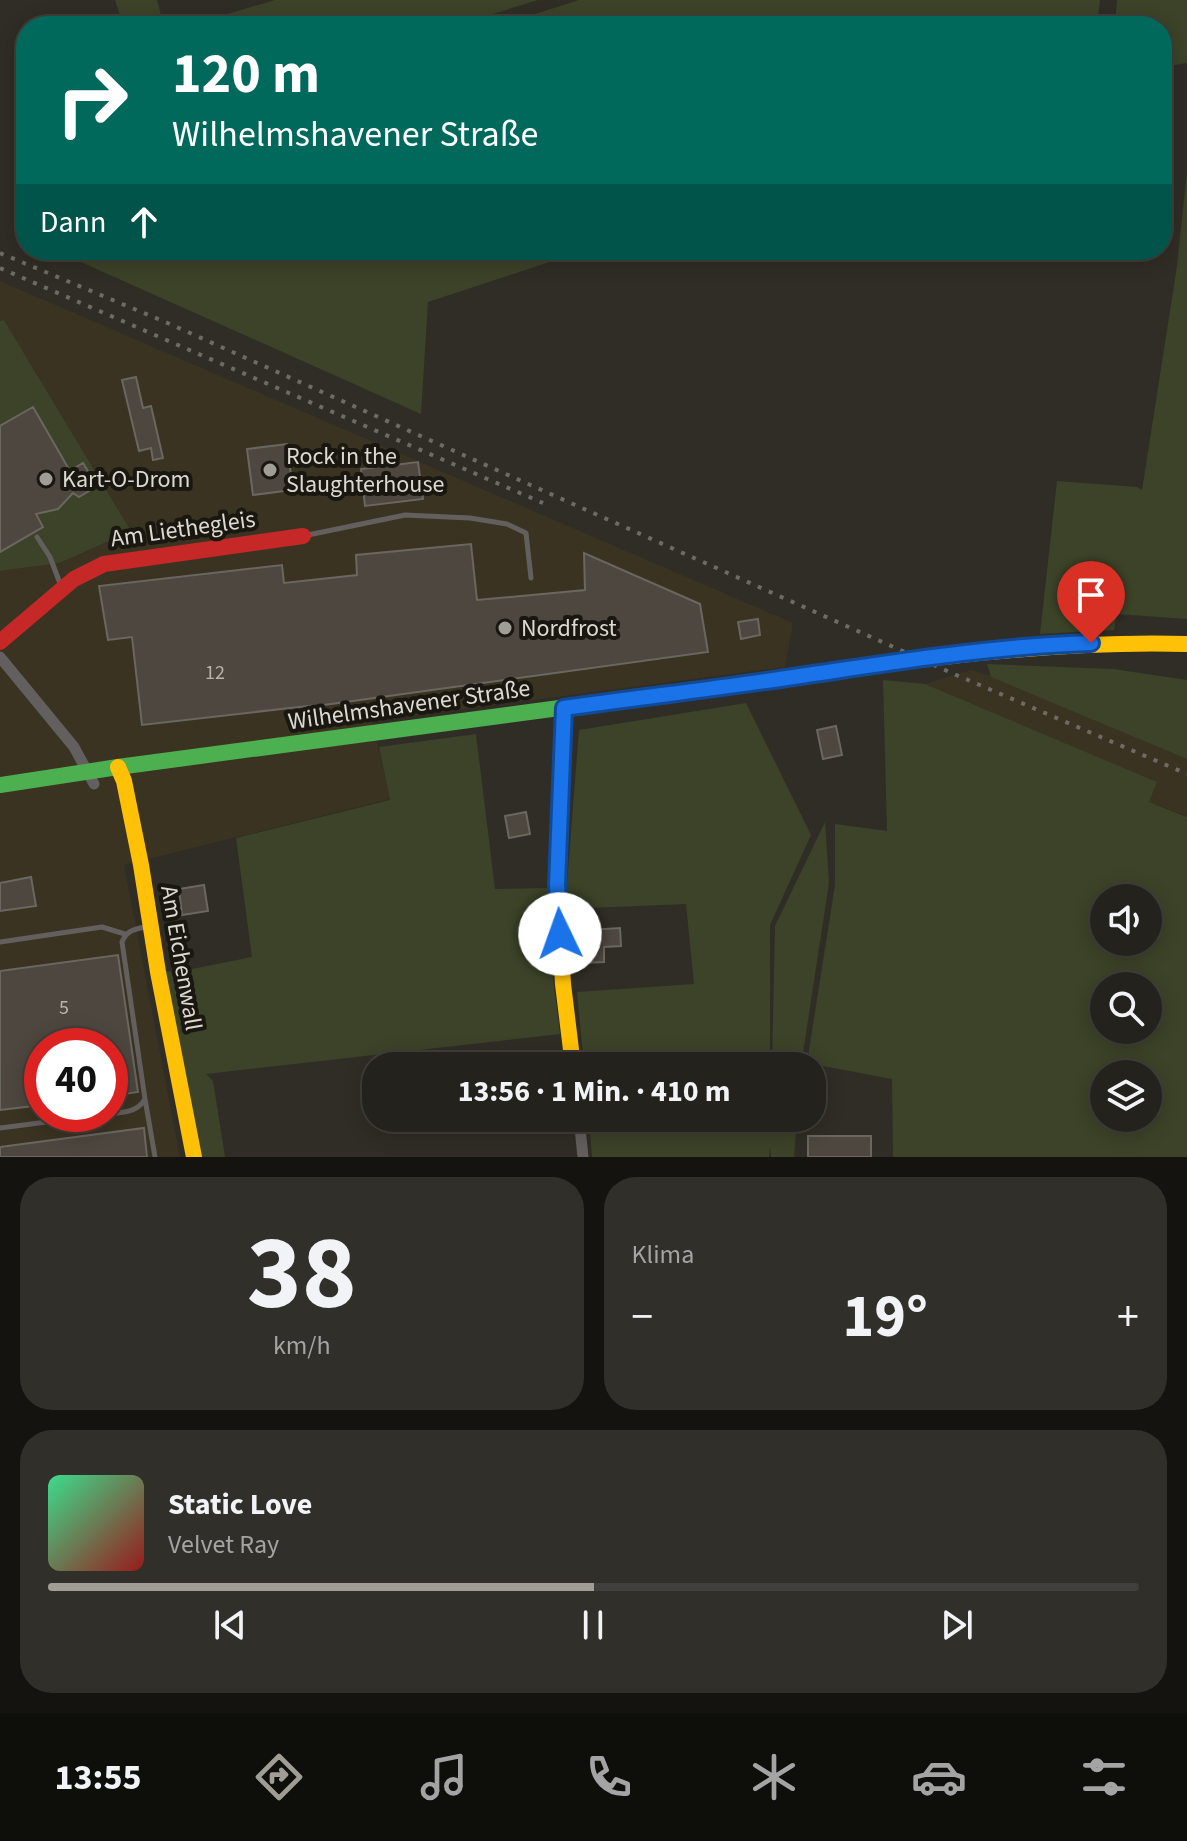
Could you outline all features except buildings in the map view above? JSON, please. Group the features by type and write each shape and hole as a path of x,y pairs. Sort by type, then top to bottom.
{"street":[{"name":"Am Liethegleis","path":"0,642 74,579 104,564 303,536"},
{"name":"Wilhelmshavener Straße","path":"0,785 90,778 118,767 920,659 1065,644 1187,644"},
{"path":"0,657 74,747 90,778"},
{"path":"564,708 557,885 563,984 571,1052"},
{"name":"Am Eichenwall","path":"118,767 124,781 194,1157"},
{"path":"580,1132 583,1157"}],"lane":[{"path":"303,536 405,515 470,518 507,524 526,533 531,578"},
{"path":"37,537 50,557 62,590"},
{"path":"150,926 132,930 125,934 122,942 155,1157"},
{"path":"0,942 102,927 125,934"},
{"path":"128,1111 141,1106 145,1099"},
{"path":"0,1128 24,1125"}],"shaded area":[{"path":"0,281 793,623 785,667 372,721 390,799 124,865 180,1157 0,1157 0,571 61,563 131,531 4,320 0,321"},
{"path":"971,670 1187,759 1187,816 1149,802 1156,782 925,684"}],"green space":[{"path":"115,0 157,0 161,16 120,16"},
{"path":"275,0 538,0 486,16 221,16"},
{"path":"579,0 1100,0 1098,16 529,16"},
{"path":"1117,0 1187,0 1187,63 1172,65 1172,16 1116,16"},
{"path":"1187,171 1187,619 1117,614 1114,630 1040,634 1057,481 1137,487 1142,490 1177,266"},
{"path":"76,260 556,260 428,302 421,414"},
{"path":"4,320 131,531 60,563 0,571 0,321"},
{"path":"987,664 1113,669 1187,680 1187,759 991,677"},
{"path":"883,680 925,684 1157,782 1149,802 1187,817 1187,1157 893,1157 892,1079 826,1067 826,1052 809,1052 835,885 835,824 887,831"},
{"path":"746,703 811,835 770,925 770,1052 583,1052 577,992 694,984 686,904 565,909 579,730"},
{"path":"476,734 495,889 550,888 549,946 560,1034 401,1052 362,1052 362,1056 206,1074 213,1081 225,1157 200,1157 165,971 177,972 252,957 236,838 390,800 379,747"},
{"path":"825,822 829,883 803,1052 772,1052 775,926"},
{"path":"590,1132 796,1132 794,1157 771,1157 770,1146 769,1157 592,1157"}],"railway":[{"path":"0,253 16,260"},
{"path":"17,260 163,321 954,674 1187,774"},
{"path":"0,268 543,503"}],"traffic: fast":[{"path":"0,785 746,683"}],"traffic: slow":[{"path":"746,683 1021,649 1187,644"},
{"path":"564,708 557,885 563,984 571,1052"},
{"path":"118,767 124,781 141,865 194,1157"}],"traffic: jam":[{"path":"0,642 74,579 104,564 303,536"}],"place":[{"name":"Rock in the Slaughterhouse","path":"270,470"},
{"name":"Kart-O-Drom","path":"46,479"},
{"name":"Nordfrost","path":"505,628"}],"route":[{"path":"560,934 557,885 564,708 909,660 1033,646 1091,643"}]}
